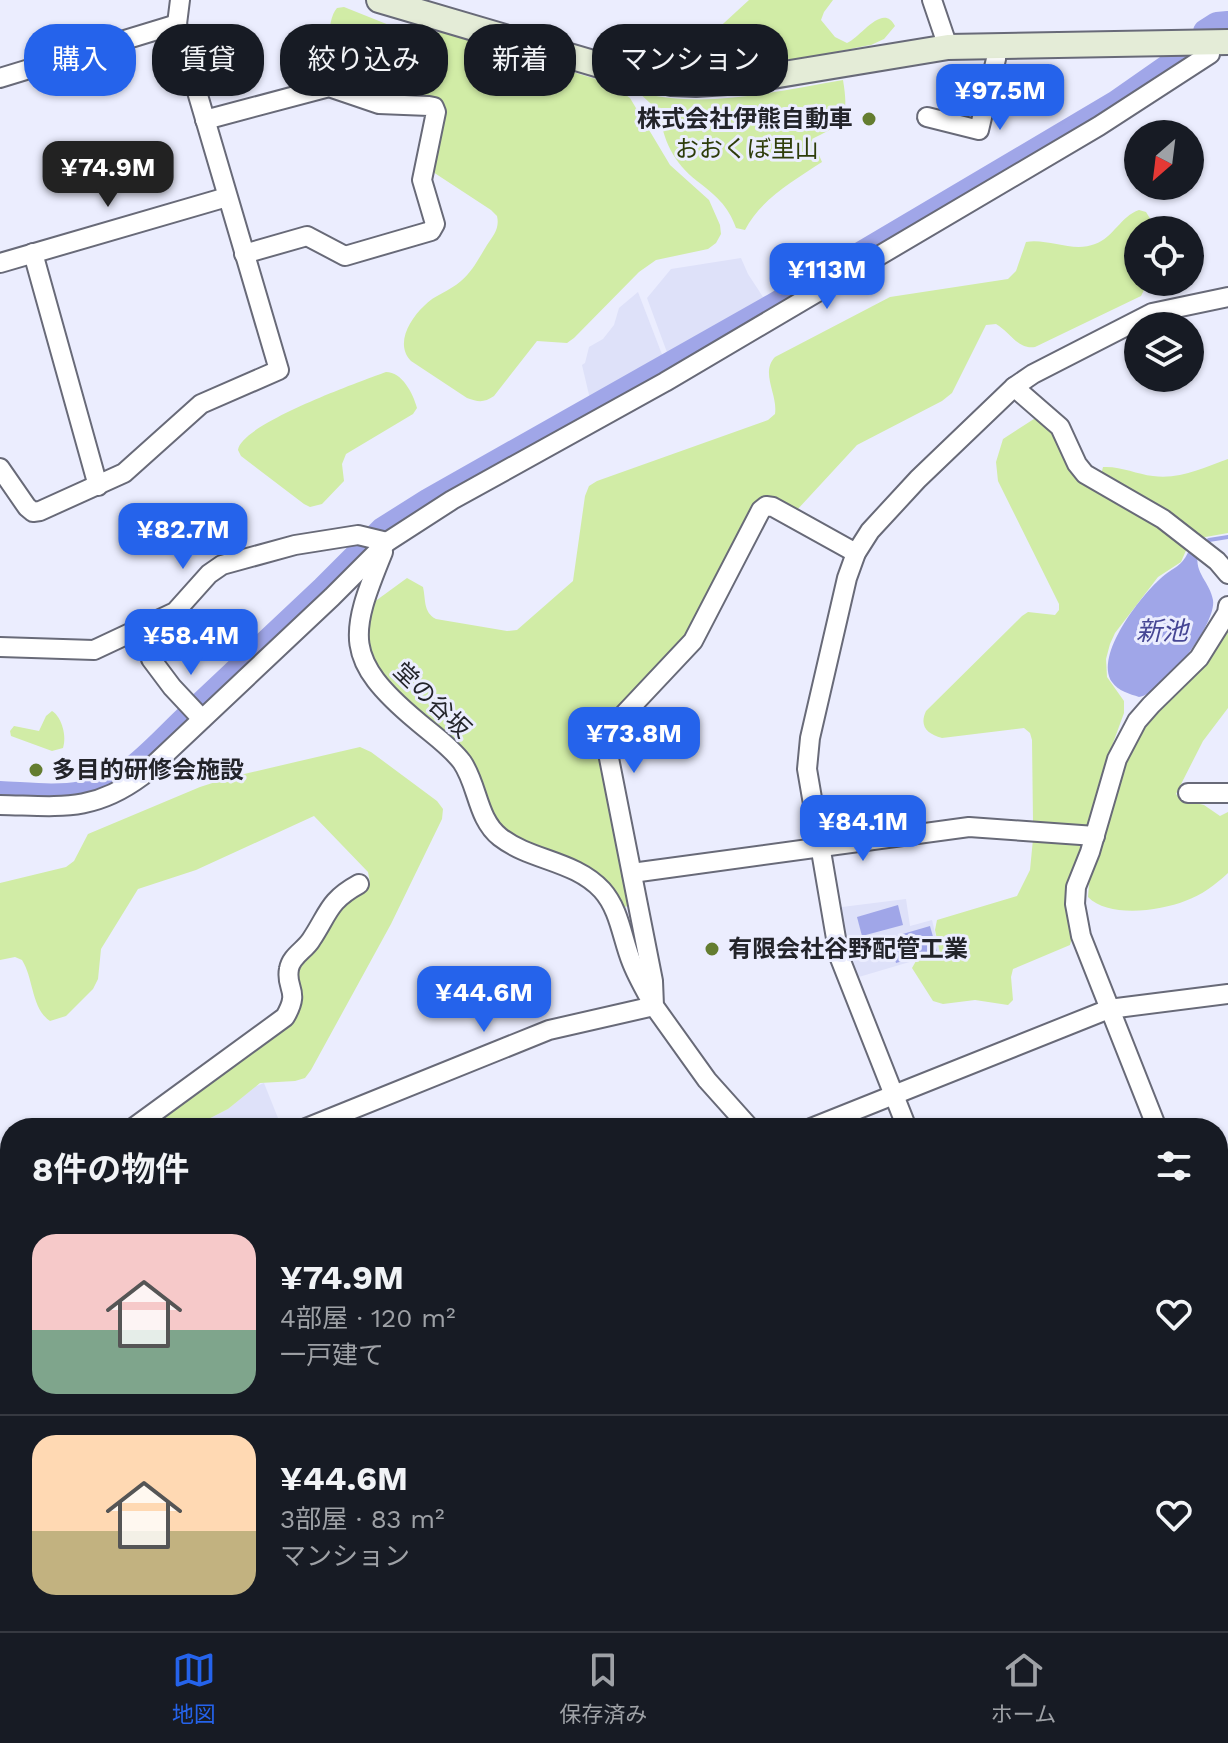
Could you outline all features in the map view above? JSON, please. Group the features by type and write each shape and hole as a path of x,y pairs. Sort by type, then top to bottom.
{"main road":[{"path":"379,0 627,73 672,83 719,84 948,47 1219,42"}],"street":[{"path":"177,24 180,0"},
{"path":"932,0 948,47"},
{"path":"0,78 152,32"},
{"path":"0,805 72,806 112,796 142,776 202,719 379,539 665,382 1122,113 1210,54 1219,42"},
{"path":"927,117 979,130 996,59 996,45"},
{"path":"205,120 329,87 379,104 429,106 434,107 436,112 422,180 435,224 431,231 345,256 307,236 244,254"},
{"path":"0,468 33,512 40,511 98,486 132,466 201,404 279,370 198,96"},
{"path":"0,263 227,197"},
{"path":"33,253 98,486"},
{"path":"903,1118 839,956 807,769 808,748 847,578 856,553 870,531 918,479 1014,387 1033,374 1152,313 1228,297"},
{"path":"1014,387 1060,427 1085,474 1171,524 1228,574"},
{"path":"345,1118 549,1030 654,1006 653,981 607,748 608,736 614,725 693,641 761,510 766,506 856,553"},
{"path":"0,647 94,650 175,612 209,574 222,565 295,545 358,535 379,539"},
{"name":"堂の谷坂","path":"379,539 358,621 361,650 373,677 393,701 461,761 472,779 489,827 500,837 577,870 605,893 614,908 639,982 707,1080 741,1118"},
{"path":"1153,1118 1081,936 1075,904 1076,887 1095,836 1110,779 1126,740 1151,705 1199,658 1228,613 1228,606"},
{"path":"151,659 202,719"},
{"path":"1188,793 1228,793"},
{"path":"632,873 978,827 1095,836"},
{"path":"147,1118 285,1017 293,998 289,977 292,960 312,939 332,903 359,884"},
{"path":"836,1118 1109,1009 1228,994"}],"shaded area":[{"path":"741,258 765,300 668,355 647,298 671,269"},
{"path":"638,292 663,357 590,399 582,365 589,347 603,339 614,325 619,308"},
{"path":"906,899 910,926 932,920 940,953 852,979 834,908"},
{"path":"264,1083 278,1118 211,1118 228,1109 254,1087"}],"green space":[{"path":"749,0 833,0 821,20 835,37 847,43 878,19 890,20 895,26 884,39 871,45 788,60 788,24 723,24"},
{"path":"344,7 386,24 331,24 337,8"},
{"path":"448,34 464,39 464,96 576,96 576,73 592,78 592,96 630,98 670,165 709,200 721,234 708,249 656,260 639,272 574,338 567,343 537,341 494,396 481,401 467,398 411,361 404,348 409,325 418,312 465,277 498,224 497,216 491,210 433,172 431,166 440,112 381,96 448,96"},
{"name":"おおくぼ里山","path":"843,80 845,111 832,129 812,139 822,162 769,200 745,230 736,228 720,201 676,158 663,132 660,112 642,96 715,99 788,96 788,89"},
{"path":"1139,210 1148,216 1128,216"},
{"path":"1124,220 1124,296 1141,296 1035,347 1024,346 996,324 986,325 952,393 857,445 797,510 775,502 694,628 610,722 630,903 626,907 494,824 477,777 397,697 366,649 370,605 407,578 423,587 427,609 436,619 517,630 573,581 589,486 768,420 775,414 769,370 775,357 890,297 1008,279 1016,271 1026,242 1078,247 1095,244"},
{"path":"386,372 402,379 417,408 413,414 346,454 342,464 344,481 322,504 310,507 304,504 241,456 238,450 244,440 259,428 303,405"},
{"path":"1037,417 1046,420 1072,467 1152,518 1187,548 1181,562 1158,577 1110,644 1106,659 1107,677 1124,701 1124,713 1101,776 1087,827 1033,822 1032,740 1024,728 942,738 928,732 923,721 926,711 1022,616 1028,612 1055,615 1059,610 1059,604 998,481 996,462 1003,439"},
{"path":"1228,459 1228,533 1200,538 1101,475 1103,467 1110,467 1153,476 1172,476"},
{"path":"1228,631 1228,708 1203,741 1176,794 1182,800 1204,805 1220,816 1228,812 1228,873 1197,896 1162,908 1135,911 1097,904 1088,897 1090,872 1125,762 1157,710 1206,664"},
{"path":"52,711 63,728 63,748 52,751 11,736 14,726 39,731"},
{"path":"360,747 437,801 443,809 442,819 391,924 305,1078 260,1083 228,1109 210,1118 161,1118 281,1028 294,970 330,915 370,882 368,872 314,816 196,870 138,889 101,949 98,979 93,989 66,1016 50,1021 39,1009 22,960 15,957 0,960 0,883 66,867 74,861 88,834 231,777"},
{"path":"1033,839 1083,843 1068,892 1072,934 1070,945 1013,969 1013,1000 1008,1005 975,1000 943,1004 933,1001 912,968 916,961 940,953 935,930 937,920 1017,896 1030,870"}],"water":[{"name":"新池","path":"1190,548 1198,554 1198,567 1213,600 1206,625 1186,656 1161,684 1139,697 1124,692 1112,682 1108,671 1114,642 1142,598 1181,563"},
{"path":"898,905 903,925 862,936 857,917"},
{"path":"930,926 937,951 896,963 889,938"}],"waterway":[{"path":"1206,32 1217,25 1228,24"},
{"path":"202,704 383,530 774,306 1117,103 1180,59"},
{"path":"1209,540 1228,537"},
{"path":"0,794 62,796 98,790 139,764 187,718"}],"place":[{"name":"株式会社伊熊自動車","path":"869,119"},
{"name":"多目的研修会施設","path":"36,770"},
{"name":"有限会社谷野配管工業","path":"712,949"}]}
